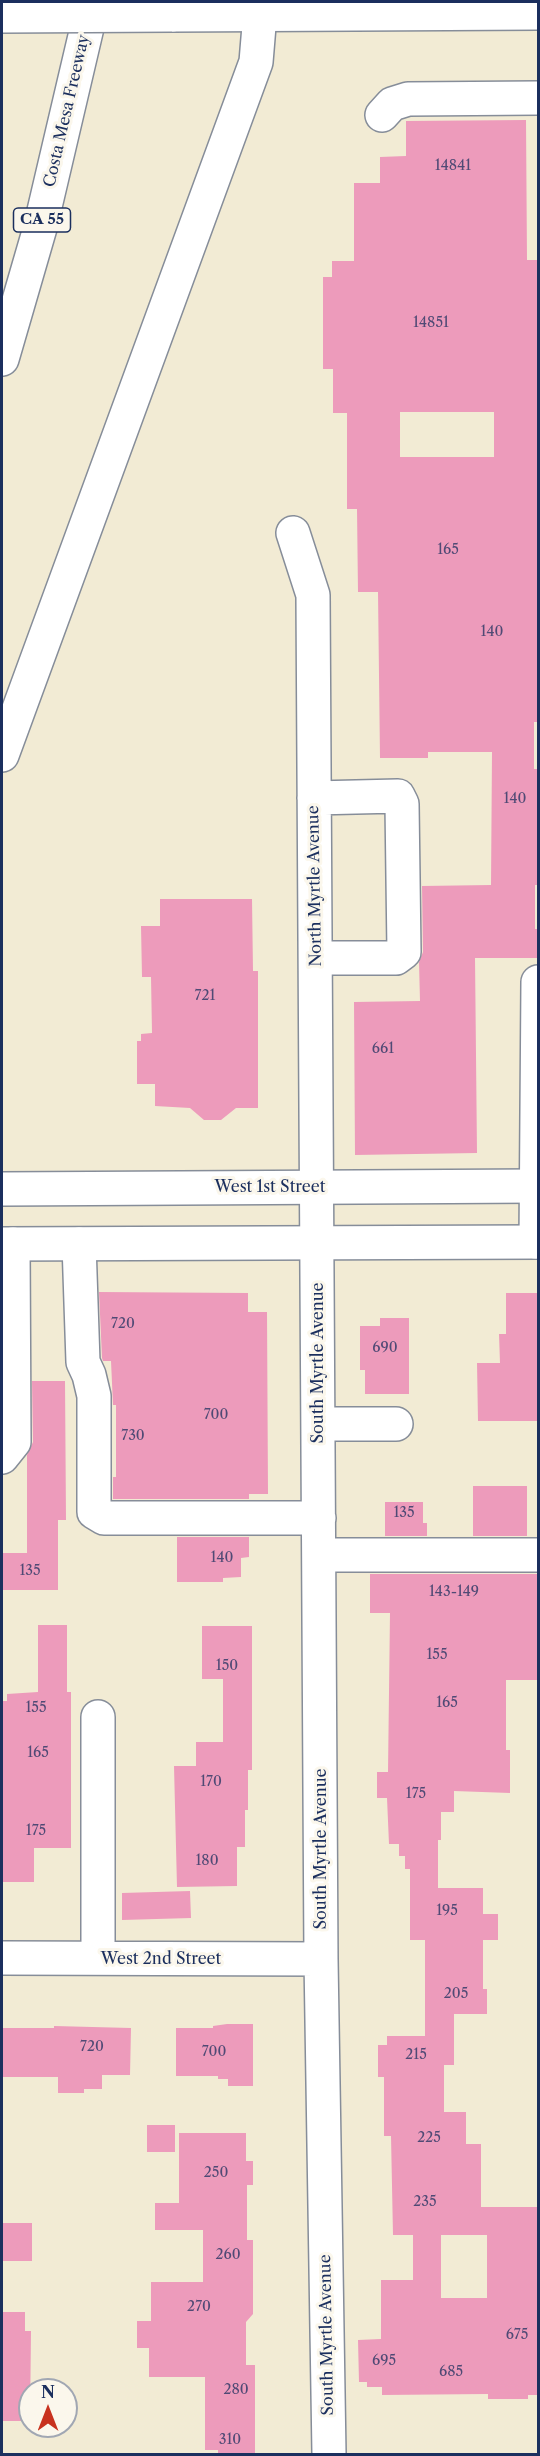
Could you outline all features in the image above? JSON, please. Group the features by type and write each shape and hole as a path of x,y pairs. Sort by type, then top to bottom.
{"main road":[{"name":"Costa Mesa Freeway","path":"2,359 40,228 93,2"},
{"path":"2,755 256,62 261,8"},
{"path":"2,16 172,15 261,8 538,13"},
{"path":"382,115 392,104 408,99 538,98"},
{"name":"North Myrtle Avenue","path":"292,533 313,595 318,1243"},
{"path":"314,798 398,796 402,804 404,952 396,958 316,958"},
{"path":"2,1457 14,1442 7,1244 537,1242 538,982"},
{"name":"West 1st Street","path":"2,1189 537,1186"},
{"name":"South Myrtle Avenue","path":"318,1243 321,1959 329,2454"},
{"path":"79,1244 82,1362 89,1375 93,1396 94,1512 104,1518 319,1518"},
{"path":"319,1424 396,1424"},
{"path":"319,1555 538,1555"},
{"path":"98,1717 98,1958"},
{"name":"West 2nd Street","path":"2,1958 321,1959"}],"building":[{"path":"526,120 527,260 538,260 538,722 534,722 534,769 538,769 538,885 535,885 535,929 538,929 538,958 475,958 477,1153 355,1155 354,1002 420,1001 419,962 423,952 422,886 491,885 492,752 428,752 428,758 380,758 378,592 358,592 357,509 347,509 347,413 333,413 333,369 323,369 323,277 332,277 332,261 354,261 354,183 380,183 380,157 406,156 406,121","holes":["400,412 494,412 494,457 400,457"]},
{"path":"160,899 252,899 253,971 258,971 258,1108 236,1108 221,1120 204,1120 190,1108 155,1106 155,1084 137,1084 137,1041 141,1041 141,1034 152,1033 151,977 142,977 141,926 160,926"},
{"path":"99,1292 248,1293 248,1312 267,1312 268,1494 249,1494 249,1499 113,1499 113,1477 116,1477 116,1405 113,1405 111,1361 103,1361 102,1358"},
{"path":"506,1293 538,1293 538,1421 478,1421 477,1363 500,1363 499,1334 506,1334"},
{"path":"380,1318 409,1318 409,1394 365,1394 365,1370 360,1370 360,1326 380,1326"},
{"path":"32,1381 65,1381 66,1520 58,1520 58,1590 2,1590 2,1553 27,1553 27,1455 33,1442"},
{"path":"473,1486 527,1486 527,1536 473,1536"},
{"path":"385,1502 423,1502 423,1523 427,1523 427,1536 385,1536"},
{"path":"177,1537 249,1537 249,1557 241,1558 241,1577 223,1578 223,1582 177,1582"},
{"path":"370,1574 538,1574 538,1680 506,1680 506,1750 510,1750 510,1793 454,1791 454,1812 441,1812 441,1840 438,1840 438,1888 483,1888 483,1914 498,1914 498,1940 483,1940 483,1989 487,1989 487,2014 454,2014 454,2065 444,2065 444,2112 466,2112 466,2144 481,2144 481,2207 538,2207 538,2395 528,2395 528,2399 488,2399 488,2394 382,2395 382,2387 367,2387 367,2382 359,2382 358,2340 381,2339 381,2280 413,2280 413,2235 393,2235 391,2136 384,2136 384,2077 378,2077 378,2045 387,2045 387,2036 425,2036 425,1940 410,1940 410,1869 405,1869 405,1856 399,1856 399,1844 389,1844 387,1798 377,1798 377,1772 388,1772 390,1613 370,1613","holes":["441,2235 487,2235 487,2298 441,2298"]},
{"path":"38,1625 67,1625 67,1692 71,1692 71,1848 34,1848 34,1882 2,1882 2,1701 7,1701 7,1694 38,1692"},
{"path":"202,1626 252,1626 252,1770 248,1770 245,1847 237,1847 237,1886 177,1887 174,1766 196,1766 196,1742 223,1742 223,1679 202,1679"},
{"path":"190,1891 191,1918 122,1920 122,1893"},
{"path":"253,2024 253,2086 228,2086 228,2079 218,2079 218,2076 176,2076 176,2028 213,2028 213,2026"},
{"path":"54,2026 131,2028 130,2075 102,2075 102,2089 84,2089 84,2093 58,2093 58,2077 2,2077 2,2028 54,2028"},
{"path":"147,2125 175,2125 175,2152 147,2152"},
{"path":"179,2133 246,2133 246,2161 253,2161 253,2185 247,2185 247,2240 253,2240 253,2314 246,2322 246,2365 255,2365 255,2454 218,2454 218,2450 205,2450 205,2377 149,2377 149,2348 137,2348 137,2321 151,2321 151,2282 203,2282 203,2230 155,2230 155,2203 179,2203"},
{"path":"2,2223 32,2223 32,2261 2,2261"},
{"path":"2,2312 25,2312 25,2331 31,2331 30,2378 18,2378 18,2421 2,2421"}]}
